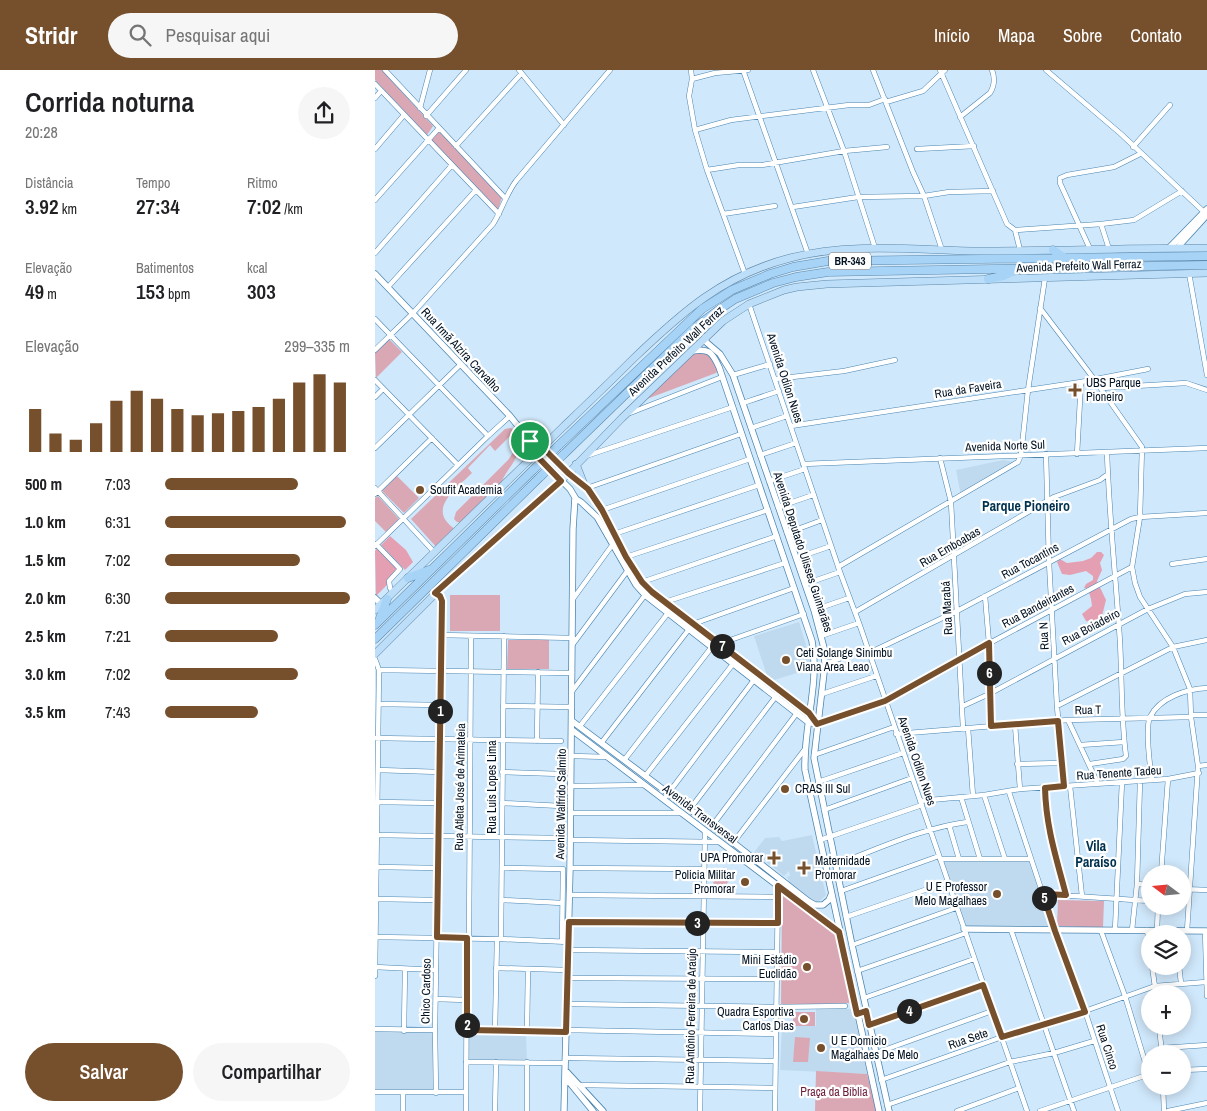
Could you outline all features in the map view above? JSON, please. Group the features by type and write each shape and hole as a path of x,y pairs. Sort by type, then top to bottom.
{"highway":[{"path":"1053,250 1066,259"},
{"name":"Avenida Prefeito Wall Ferraz","path":"377,623 687,321 732,290 770,274 793,267 828,261 1207,256"},
{"name":"Avenida Prefeito Wall Ferraz","path":"375,639 695,328 720,308 749,293 796,277 828,272 1207,265"},
{"path":"988,280 1003,276 1020,268"},
{"path":"408,578 434,568"},
{"path":"377,623 381,604"}],"main road":[{"name":"Avenida Prefeito Wall Ferraz","path":"381,604 681,314 721,285 745,274 789,258 808,254 875,248 1053,250 1207,248"},
{"name":"Avenida Prefeito Wall Ferraz","path":"375,654 435,593 561,481 624,415 690,351 729,317 749,304 784,290 807,285 1207,273"},
{"path":"577,464 586,488"}],"street":[{"path":"386,70 505,198"},
{"path":"420,108 430,70"},
{"path":"427,116 466,70"},
{"path":"603,70 605,76"},
{"path":"375,350 413,313 487,230 499,214 505,198 516,181 610,70"},
{"path":"691,70 692,79 689,96 695,130 707,170 745,274"},
{"path":"744,70 808,254"},
{"path":"692,79 715,73 748,70"},
{"path":"813,70 844,151 875,248"},
{"path":"873,70 924,196 942,250"},
{"path":"960,117 990,93 994,80 992,70"},
{"path":"1047,70 1121,134 1140,154 1206,213"},
{"path":"695,130 725,121 849,105 869,105 923,91 942,71 1007,224 1015,230 1020,250"},
{"path":"456,146 520,72 564,125"},
{"path":"375,84 499,214"},
{"path":"375,98 381,91"},
{"path":"1133,147 1170,106"},
{"path":"375,149 404,115"},
{"path":"375,200 439,128"},
{"path":"917,149 974,146"},
{"path":"707,170 739,165 751,166 844,151 887,147"},
{"path":"1090,249 1060,183 1060,178 1067,175 1115,167 1140,154"},
{"path":"375,253 452,165"},
{"path":"388,287 476,190"},
{"path":"793,207 858,197 924,196 949,192 993,191"},
{"path":"1015,230 1080,227 1134,220 1182,191"},
{"path":"723,214 775,206"},
{"path":"1177,248 1206,213"},
{"path":"1169,248 1206,213"},
{"path":"1101,224 1109,249"},
{"path":"1189,273 1207,371"},
{"name":"Rua Irmã Alzira Carvalho","path":"375,274 510,416 530,441 535,454 574,496 597,517 636,585 645,595 754,680 809,713 817,724"},
{"path":"805,584 839,570 1016,464 1021,455 1028,390 1045,278"},
{"name":"Avenida Odilon Nues","path":"749,304 813,495 1027,1111"},
{"path":"1040,308 1141,443 1143,452 1139,517 1132,567 1135,584 1148,609 1173,647 1190,689 1191,716 1199,773 1191,867"},
{"path":"375,319 488,436"},
{"name":"Avenida Deputado Ulisses Guimarães","path":"705,337 706,342 720,354 733,375 814,610 821,636 825,664 814,756 857,971 888,1108"},
{"name":"Avenida Deputado Ulisses Guimarães","path":"690,351 705,350 710,352 719,367 812,641 815,667 805,749 807,784 879,1111"},
{"path":"775,379 843,371 864,365 895,360"},
{"path":"733,375 770,364"},
{"path":"375,448 460,365"},
{"path":"719,367 728,365"},
{"name":"Rua da Faveira","path":"791,426 1081,382 1147,369"},
{"path":"624,415 722,377"},
{"path":"375,380 458,465"},
{"path":"1077,454 1081,382"},
{"path":"1101,388 1186,383 1207,390"},
{"path":"375,397 383,389"},
{"path":"743,403 779,391"},
{"path":"583,457 733,407"},
{"path":"393,592 389,581 400,569 376,545 510,416"},
{"path":"751,428 787,416"},
{"path":"574,496 576,489 586,488 741,434"},
{"path":"432,438 376,491 435,553"},
{"name":"Rua Irmã Alzira Carvalho","path":"530,441 542,447 586,488 602,510 626,557 642,582 719,644 808,722 817,724"},
{"path":"761,455 796,443"},
{"name":"Avenida Norte Sul","path":"769,481 804,466 941,458 1143,452 1207,448"},
{"path":"1089,764 1125,758 1122,673 1107,452"},
{"name":"Rua N","path":"1047,454 1049,562 1058,721 1064,786"},
{"name":"Rua Marabá","path":"941,458 951,502 963,706 973,796"},
{"path":"602,510 750,459"},
{"name":"Rua Emboabas","path":"855,612 1047,502 1066,492 1100,480 1108,474"},
{"path":"614,534 759,484"},
{"path":"581,502 587,499 586,488"},
{"path":"778,507 813,495"},
{"name":"Avenida Walfrido Salmito","path":"564,1111 571,840 574,496"},
{"path":"626,557 768,510"},
{"name":"Rua Tocantins","path":"825,664 868,651 957,611 1131,519 1207,513"},
{"path":"787,532 822,520"},
{"path":"642,582 777,536"},
{"path":"573,599 613,544"},
{"path":"796,558 831,546"},
{"path":"1172,564 1207,560"},
{"path":"665,602 785,563"},
{"name":"Rua Bandeirantes","path":"817,724 885,701 1132,567"},
{"path":"441,635 505,636 573,641 628,570"},
{"path":"790,575 800,571"},
{"path":"602,742 693,624 794,588"},
{"name":"Rua Boiadeiro","path":"963,706 1148,609 1185,594 1207,592"},
{"name":"Chico Cardoso","path":"435,593 442,598 435,1030 436,1092"},
{"path":"573,690 645,595"},
{"path":"985,596 989,643 991,726"},
{"path":"375,598 381,604"},
{"path":"814,610 849,598"},
{"path":"580,726 667,612"},
{"path":"719,644 804,614"},
{"path":"821,636 859,623"},
{"name":"Rua Atleta José de Arimateia","path":"465,1111 471,636"},
{"name":"Rua Luís Lopes Lima","path":"495,1031 496,968 502,900 502,740 505,636"},
{"path":"1057,706 1173,647 1207,640"},
{"path":"625,759 711,648"},
{"path":"375,660 379,670 375,976"},
{"path":"646,776 733,664"},
{"path":"379,670 572,673"},
{"path":"537,741 538,672"},
{"path":"822,694 876,676"},
{"path":"664,799 754,680"},
{"path":"1152,780 1149,753 1149,718 1165,702 1178,694 1190,689 1207,688"},
{"path":"690,809 778,694"},
{"path":"379,704 440,705"},
{"path":"503,706 572,707"},
{"path":"712,826 797,713"},
{"name":"Rua T","path":"896,734 1068,720 1207,715"},
{"path":"1068,720 1098,784"},
{"name":"Avenida Transversal","path":"572,721 625,759 811,903 823,905 831,896"},
{"path":"1015,724 1020,790"},
{"path":"814,756 894,727"},
{"name":"Avenida Transversal","path":"572,730 839,932"},
{"path":"377,738 561,741"},
{"path":"1080,745 1124,742"},
{"path":"729,848 805,749"},
{"path":"818,782 903,753"},
{"path":"572,756 608,757"},
{"path":"1017,764 1062,763"},
{"path":"1198,766 1207,765"},
{"path":"378,770 439,772"},
{"path":"502,772 561,774"},
{"name":"Rua Tenente Tadeu","path":"820,840 921,803 1020,790 1168,780 1199,773"},
{"path":"824,810 912,778"},
{"path":"1162,865 1168,780"},
{"path":"1132,930 1137,884 1140,781"},
{"path":"1115,930 1122,782"},
{"path":"571,786 645,785"},
{"path":"1070,786 1082,896"},
{"path":"1045,788 1049,830 1066,895"},
{"name":"Rua Cinco","path":"1009,792 1118,1111"},
{"path":"985,795 1005,859"},
{"path":"961,798 980,859"},
{"path":"377,802 439,803"},
{"path":"502,803 561,806"},
{"path":"571,813 683,813"},
{"path":"835,864 930,830 949,824 967,822"},
{"path":"949,824 959,859"},
{"name":"Rua Antônio Ferreira de Araújo","path":"700,1111 705,831"},
{"path":"376,835 469,835 561,838"},
{"path":"571,840 719,842"},
{"path":"824,859 833,856"},
{"path":"841,891 939,857 959,859 1031,859"},
{"path":"376,867 438,868"},
{"path":"502,868 563,869 562,942"},
{"path":"570,868 704,869"},
{"path":"846,917 948,882"},
{"path":"1137,884 1141,884"},
{"path":"775,1111 778,886"},
{"path":"1191,890 1207,890"},
{"path":"1043,894 1141,900"},
{"path":"570,895 778,897"},
{"path":"376,899 438,900"},
{"path":"502,900 562,903"},
{"path":"852,945 957,908"},
{"path":"569,922 778,923"},
{"path":"1011,930 1074,1111"},
{"path":"1101,930 1141,1047"},
{"path":"857,971 965,931 1141,930"},
{"path":"1191,931 1206,931 1207,996"},
{"path":"375,937 437,937 569,942"},
{"path":"569,950 777,952"},
{"path":"864,998 974,959"},
{"path":"375,967 436,970"},
{"path":"404,1030 405,968"},
{"path":"496,968 568,970"},
{"path":"527,1032 528,969"},
{"path":"1180,975 1181,983"},
{"path":"568,978 777,980"},
{"name":"Rua Sete","path":"1164,985 1206,982"},
{"path":"869,1025 983,985"},
{"name":"Rua Sete","path":"881,1080 1002,1037 1085,1012 1141,991"},
{"path":"436,999 466,1000"},
{"path":"567,1004 701,1005 775,1008 845,1006"},
{"path":"857,1014 866,1011"},
{"path":"876,1053 992,1012"},
{"path":"375,1029 435,1030"},
{"path":"467,1030 775,1034"},
{"path":"888,1108 1010,1062 1054,1053 1094,1041"},
{"path":"1191,1047 1207,1045"},
{"path":"465,1062 700,1059 775,1061"},
{"path":"495,1111 496,1062"},
{"path":"527,1062 527,1111"},
{"path":"1191,1070 1207,1069"},
{"path":"565,1070 603,1111"},
{"path":"565,1077 593,1111"},
{"path":"1040,1111 1141,1078"},
{"path":"579,1084 775,1088"},
{"path":"957,1111 1019,1088"},
{"path":"375,1092 466,1092"},
{"path":"403,1092 403,1111"},
{"path":"1163,1095 1164,1111"},
{"path":"1168,1111 1207,1103"}],"shaded area":[{"path":"1003,460 1014,462 961,496 956,470"},
{"path":"390,536 406,550 413,562 405,570 381,545"},
{"path":"377,548 400,572 376,596 375,551"},
{"path":"1097,552 1101,552 1104,555 1100,563 1102,570 1097,581 1106,600 1102,616 1097,623 1086,621 1082,614 1092,606 1088,589 1084,588 1086,584 1093,580 1093,576 1086,571 1070,575 1062,574 1057,562 1060,559 1067,563 1083,561 1091,558"},
{"name":"Ceti Solange Sinimbu Viana Area Leao","path":"799,622 813,668 771,681 768,679 754,636"},
{"name":"Maternidade Promorar","path":"812,835 826,895 816,903 789,884 786,877 790,876 789,871 784,876 760,857 758,859 752,855 765,838 779,837 782,841"},
{"name":"U E Professor Melo Magalhaes","path":"944,862 1029,862 1051,926 965,926"},
{"name":"U E Domicio Magalhaes De Melo","path":"816,1009 853,1009 867,1074 780,1070 782,1026 816,1026"},
{"path":"375,1029 435,1030 436,1093 375,1092"},
{"path":"469,1035 526,1035 527,1060 469,1059"}],"green space":[{"path":"375,70 382,70 433,126 427,135 375,80"},
{"path":"440,130 502,197 498,210 431,140"},
{"path":"389,339 402,352 376,378 375,353"},
{"path":"701,351 711,356 719,370 716,373 644,400 692,354"},
{"path":"505,429 516,430 495,451 490,445 468,468 472,473 446,501 443,508 443,516 458,531 438,549 411,519"},
{"path":"514,451 517,455 501,485 461,523 457,522 454,519 456,512 508,460"},
{"path":"397,476 419,498 404,513 382,491"},
{"path":"378,496 399,519 386,532 375,521 375,498"},
{"path":"450,595 500,595 500,631 450,631"},
{"path":"508,640 549,640 549,669 507,669"},
{"path":"724,867 734,874 722,890 713,883"},
{"path":"782,895 837,934 851,1003 781,1005"},
{"path":"1058,900 1104,901 1103,928 1057,926"},
{"name":"Quadra Esportiva Carlos Dias","path":"793,1012 815,1012 815,1026 793,1026"},
{"path":"795,1037 810,1038 808,1062 793,1062"},
{"name":"Praça da Bíblia","path":"816,1071 867,1074 877,1111 815,1111"}],"place":[{"name":"UBS Parque Pioneiro","path":"1075,390"},
{"name":"Soufit Academia","path":"420,490"},
{"name":"Ceti Solange Sinimbu Viana Area Leao","path":"786,660"},
{"name":"CRAS III Sul","path":"785,789"},
{"name":"UPA Promorar","path":"774,858"},
{"name":"Maternidade Promorar","path":"804,868"},
{"name":"Policia Militar Promorar","path":"745,882"},
{"name":"U E Professor Melo Magalhaes","path":"997,894"},
{"name":"Mini Estádio Euclidão","path":"807,967"},
{"name":"Quadra Esportiva Carlos Dias","path":"804,1019"},
{"name":"U E Domicio Magalhaes De Melo","path":"821,1048"}],"district":[{"name":"Parque Pioneiro","path":"1026,506"},
{"name":"Vila Paraíso","path":"1096,854"}],"route":[{"path":"530,441 542,447 568,473 588,489 602,510 626,557 642,582 652,592 809,713 817,724 885,701 989,643 991,726 1058,721 1064,786 1045,788 1049,830 1066,895 1043,894 1085,1012 1002,1037 983,985 869,1025 866,1011 857,1014 839,932 778,886 778,923 569,922 566,1032 467,1030 467,938 437,937 442,598 435,593 561,481 535,454 530,441"}]}
